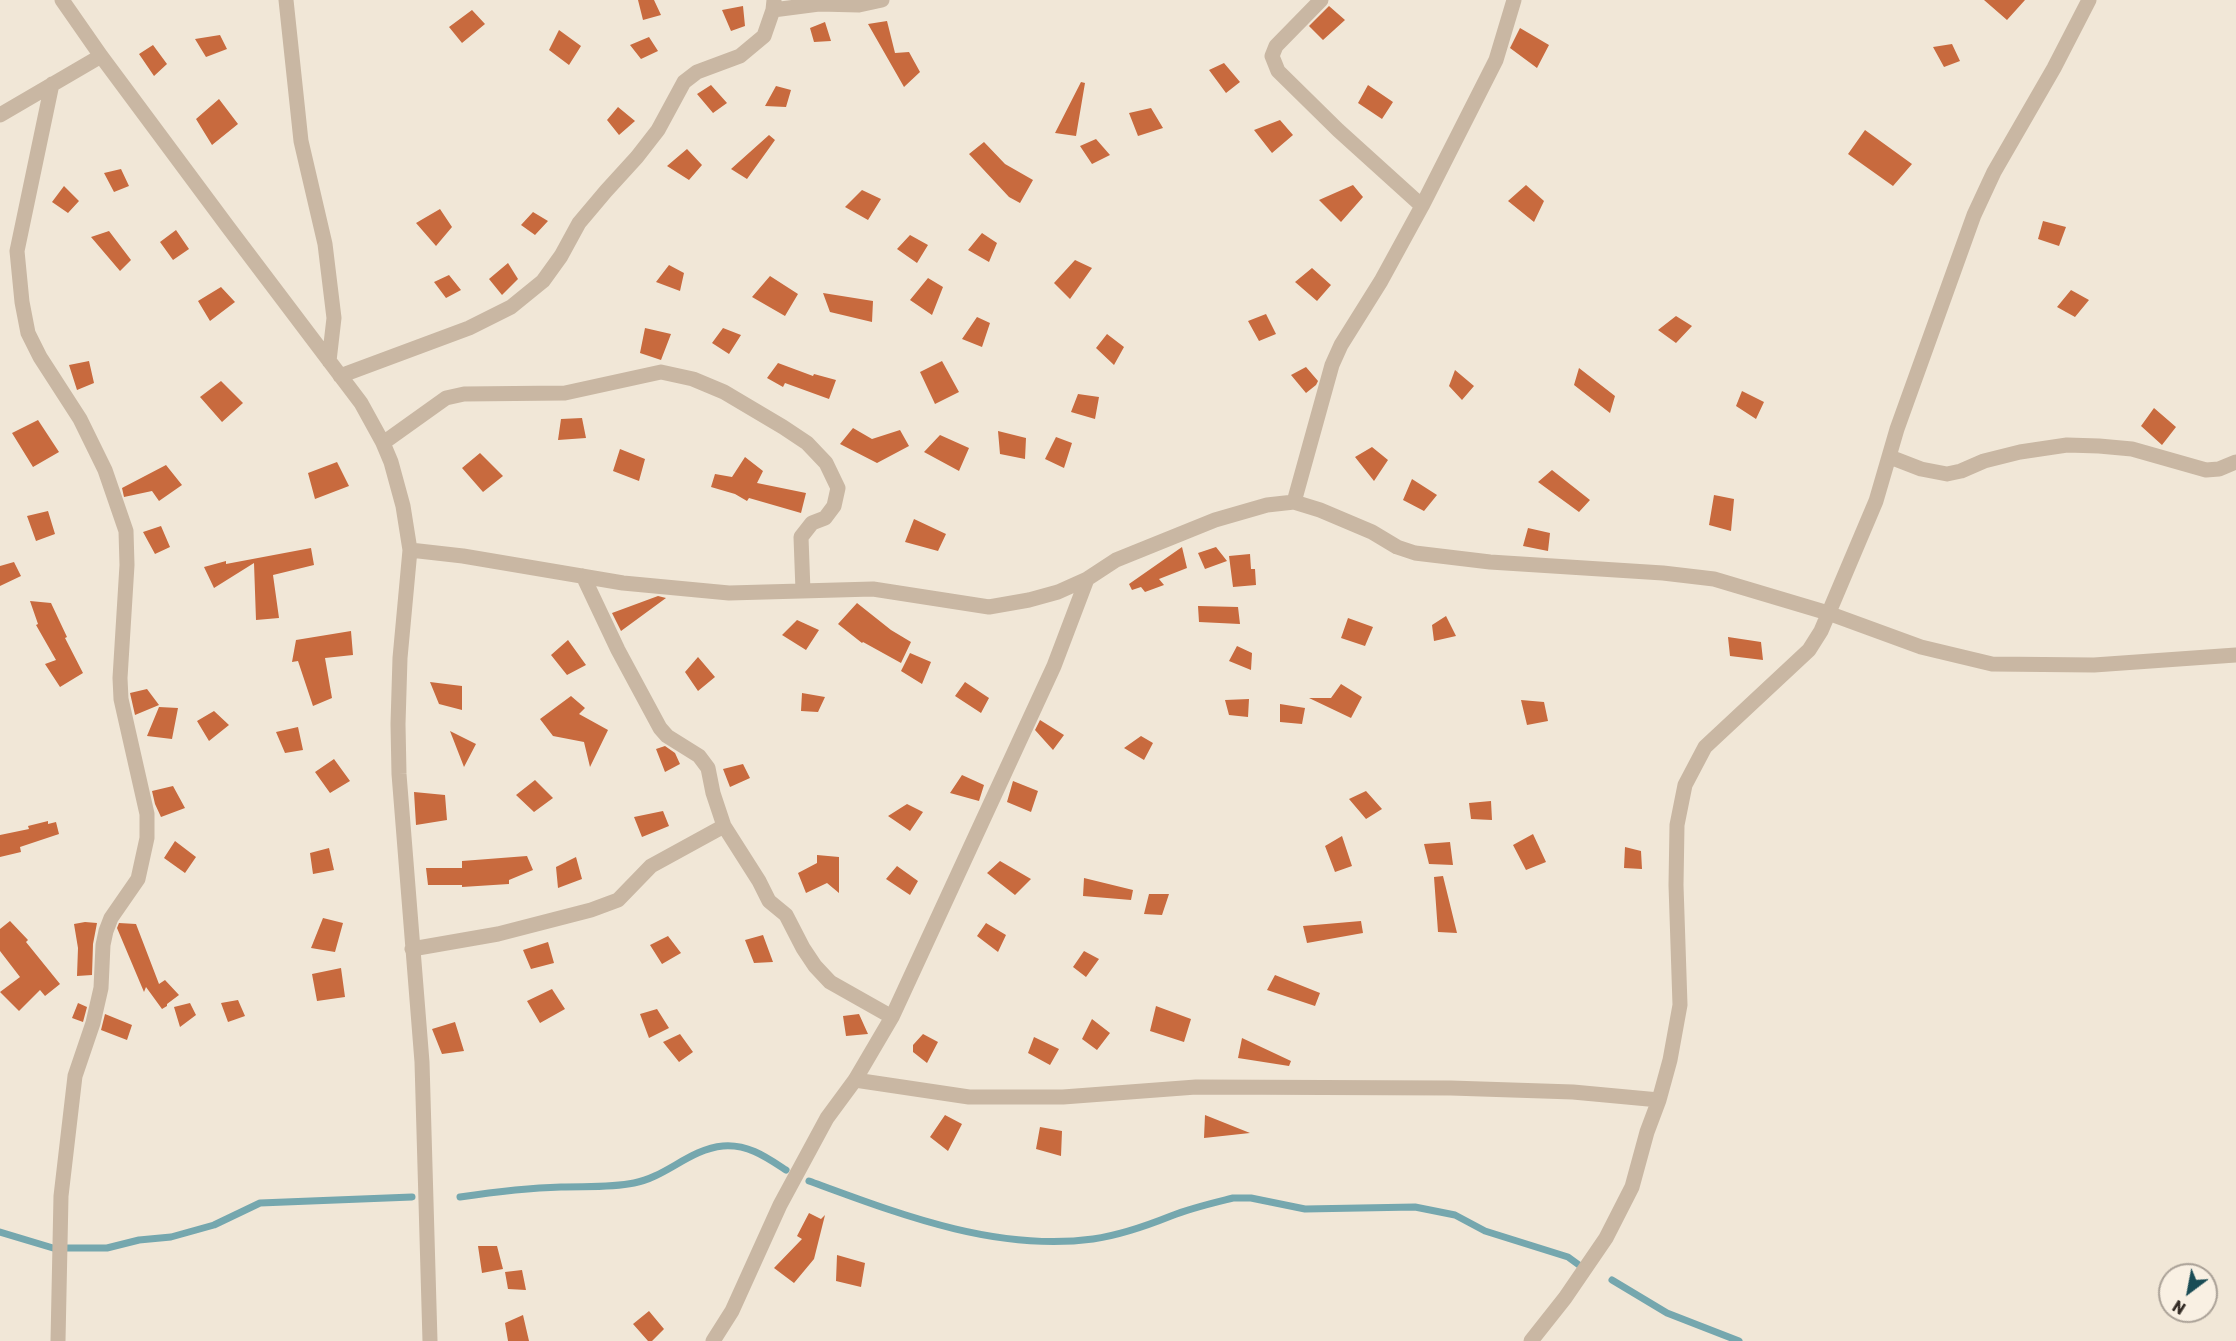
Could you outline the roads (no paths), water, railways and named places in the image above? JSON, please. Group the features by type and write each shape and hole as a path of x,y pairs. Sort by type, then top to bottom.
{"street":[{"path":"62,0 101,56 361,403 391,462 403,506 410,550 400,658 399,774 422,1062 430,1341"},
{"path":"286,0 301,141 325,244 334,318 329,361"},
{"path":"340,376 469,328 511,307 543,281 561,256 579,224 658,130 684,82 697,72 740,56 764,36 773,5 819,3 859,5 882,0"},
{"path":"1321,0 1276,46 1272,56 1278,71 1338,130 1422,206"},
{"path":"1294,502 1332,365 1341,345 1381,281 1422,206 1496,60 1514,0"},
{"path":"1531,1341 1565,1298 1606,1238 1632,1187 1647,1132 1659,1101 1670,1060 1680,1005 1676,885 1677,825 1685,786 1705,747 1809,650 1821,631 1876,501 1897,429 1974,215 1994,172 2054,68 2089,0"},
{"path":"0,115 101,56"},
{"path":"52,84 17,250 22,303 28,333 40,357 80,419 105,470 126,531 127,566 120,699 147,814 147,838 138,879 111,918 106,931 101,988 93,1023 75,1077 61,1196 58,1341"},
{"path":"383,443 446,398 464,393 565,393 661,372 693,378 724,392 783,427 807,443 826,463 838,488 834,506 825,518 812,523 801,537 803,591"},
{"path":"1890,456 1921,469 1947,474 2020,452 2067,445 2132,449 2206,470 2218,469 2236,462"},
{"path":"410,550 463,556 623,583 729,593 873,589 989,607 1058,592 1087,579 1116,560 1215,520 1267,505 1294,502 1320,510 1372,532 1397,548 1415,553 1490,562 1663,573 1714,579 1828,613 1921,647 1992,664 2094,665 2236,655"},
{"path":"583,576 618,650 660,728 667,736 699,756 708,768 712,793 724,826 769,901 786,915 815,966 830,982 892,1017"},
{"path":"713,1341 732,1311 780,1205 827,1118 855,1080 892,1017 1054,666 1087,579"},
{"path":"412,949 498,934 591,910 618,900 651,866 724,826"},
{"path":"855,1080 969,1097 1063,1096 1196,1087 1450,1088 1573,1092 1659,1101"}],"waterway":[{"path":"460,1197 523,1189 625,1185 646,1180 700,1152 723,1146 749,1149 786,1170"},
{"path":"809,1181 878,1206 948,1227 1020,1240 1057,1242 1093,1239 1133,1230 1194,1208 1233,1198 1251,1198 1305,1209 1415,1207 1455,1215 1485,1231 1568,1257 1579,1265"},
{"path":"0,1232 53,1248 107,1248 139,1240 171,1237 214,1225 260,1203 412,1197"},
{"path":"1612,1280 1667,1313 1739,1341"}]}
